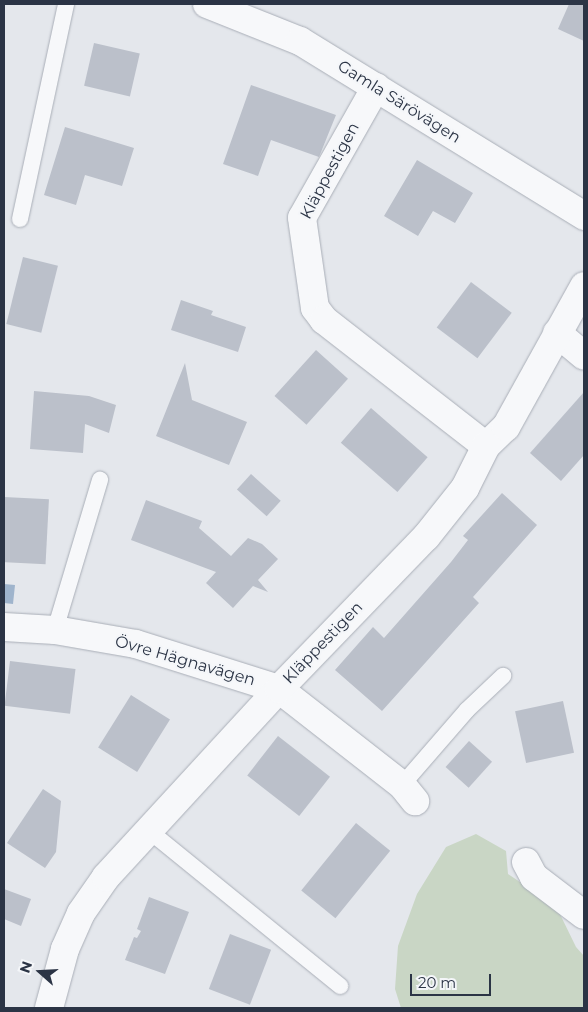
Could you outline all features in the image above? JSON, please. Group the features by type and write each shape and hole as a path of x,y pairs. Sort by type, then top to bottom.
{"street":[{"name":"Gamla Särövägen","path":"207,4 300,41 584,216"},
{"name":"Kläppestigen","path":"376,87 302,218 315,308 324,320 486,446"},
{"name":"Kläppestigen","path":"49,1008 65,949 81,912 148,830 279,689 426,537 465,488 486,446 506,427 584,286"},
{"path":"557,332 584,356"},
{"name":"Övre Hägnavägen","path":"4,627 55,630 136,644 279,689 409,793"},
{"path":"526,862 534,877 584,915"}],"lane":[{"path":"20,219 66,4"},
{"path":"55,630 100,480"},
{"path":"409,793 466,710 503,676"},
{"path":"148,830 340,986"}],"green space":[{"path":"476,834 506,851 508,874 556,906 576,947 584,956 584,1008 401,1008 395,989 398,946 417,894 446,847"}],"water":[{"path":"4,584 15,585 13,604 4,603"}],"building":[{"path":"569,4 584,4 584,41 558,29"},
{"path":"94,43 140,54 130,96 84,86"},
{"path":"251,85 336,115 319,157 271,140 258,176 223,164"},
{"path":"65,127 134,148 122,186 85,175 76,205 44,195"},
{"path":"417,160 473,193 455,223 433,211 418,236 384,216"},
{"path":"23,257 58,266 41,333 6,324"},
{"path":"471,282 512,313 477,358 437,328"},
{"path":"181,300 213,311 211,315 246,327 238,352 171,330"},
{"path":"316,350 348,379 306,425 275,396"},
{"path":"185,363 192,400 247,422 229,465 156,436"},
{"path":"34,391 89,396 116,405 109,433 85,424 83,453 30,449"},
{"path":"584,392 584,455 561,481 530,453"},
{"path":"371,408 428,457 397,492 341,443"},
{"path":"251,474 281,501 267,516 237,490"},
{"path":"502,493 537,525 473,597 479,603 382,711 335,670 373,627 384,638 451,562 468,540 463,536"},
{"path":"4,497 49,499 46,564 4,562"},
{"path":"146,500 202,521 199,528 231,556 248,538 262,544 278,559 258,580 268,592 253,586 233,608 206,583 216,572 131,540"},
{"path":"10,661 76,669 70,714 5,706"},
{"path":"131,695 170,719 137,772 98,748"},
{"path":"563,701 574,753 526,763 515,711"},
{"path":"278,736 330,777 299,816 247,775"},
{"path":"469,741 492,762 469,788 446,767"},
{"path":"43,789 61,801 56,852 45,868 7,843"},
{"path":"356,823 390,851 335,918 301,891"},
{"path":"4,889 31,899 21,926 4,919"},
{"path":"149,897 189,912 165,974 125,960 134,937 137,938 141,931 137,929"},
{"path":"230,934 271,950 250,1005 209,989"}]}
